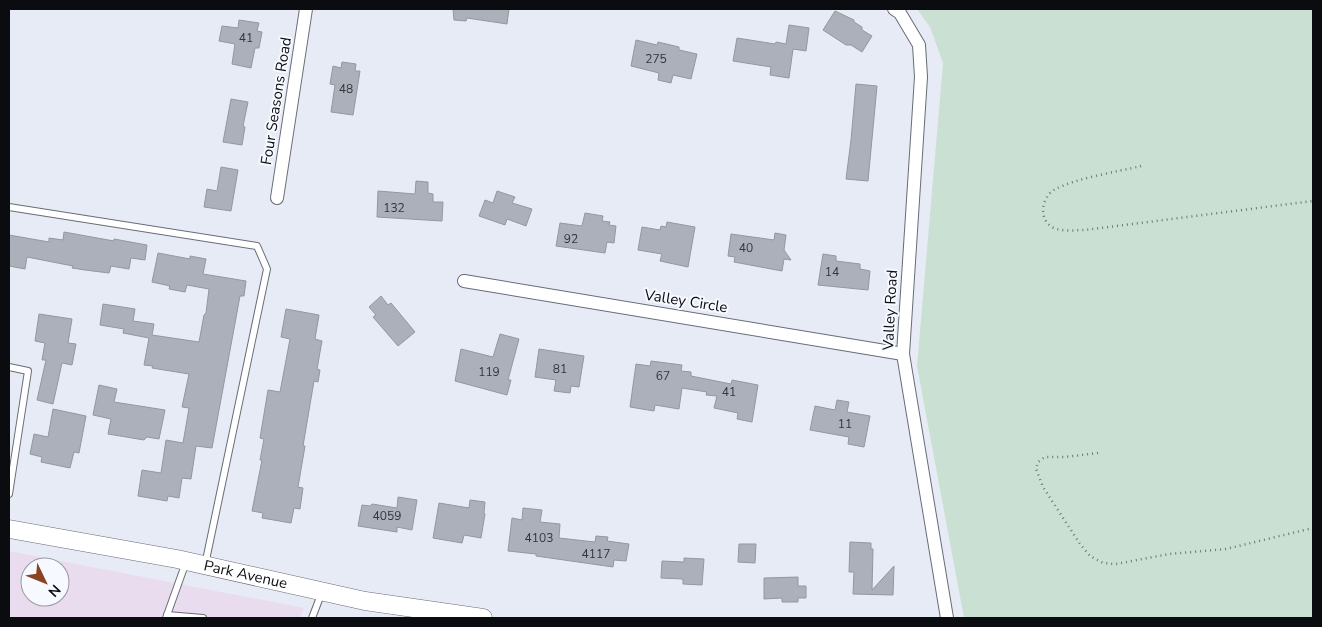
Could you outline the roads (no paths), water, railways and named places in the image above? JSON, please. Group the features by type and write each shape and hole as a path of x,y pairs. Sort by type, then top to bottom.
{"main road":[{"name":"Park Avenue","path":"9,529 186,561 430,614 483,618"}],"street":[{"name":"Four Seasons Road","path":"277,198 306,9"},
{"name":"Valley Road","path":"894,9 900,13 919,45 921,77 903,354 947,618"},
{"name":"Valley Circle","path":"464,281 903,354"}],"lane":[{"path":"9,207 257,246 267,268 205,565"},
{"path":"9,367 28,371 9,494"},
{"path":"186,561 166,616 203,618"},
{"path":"312,618 322,591"}]}
